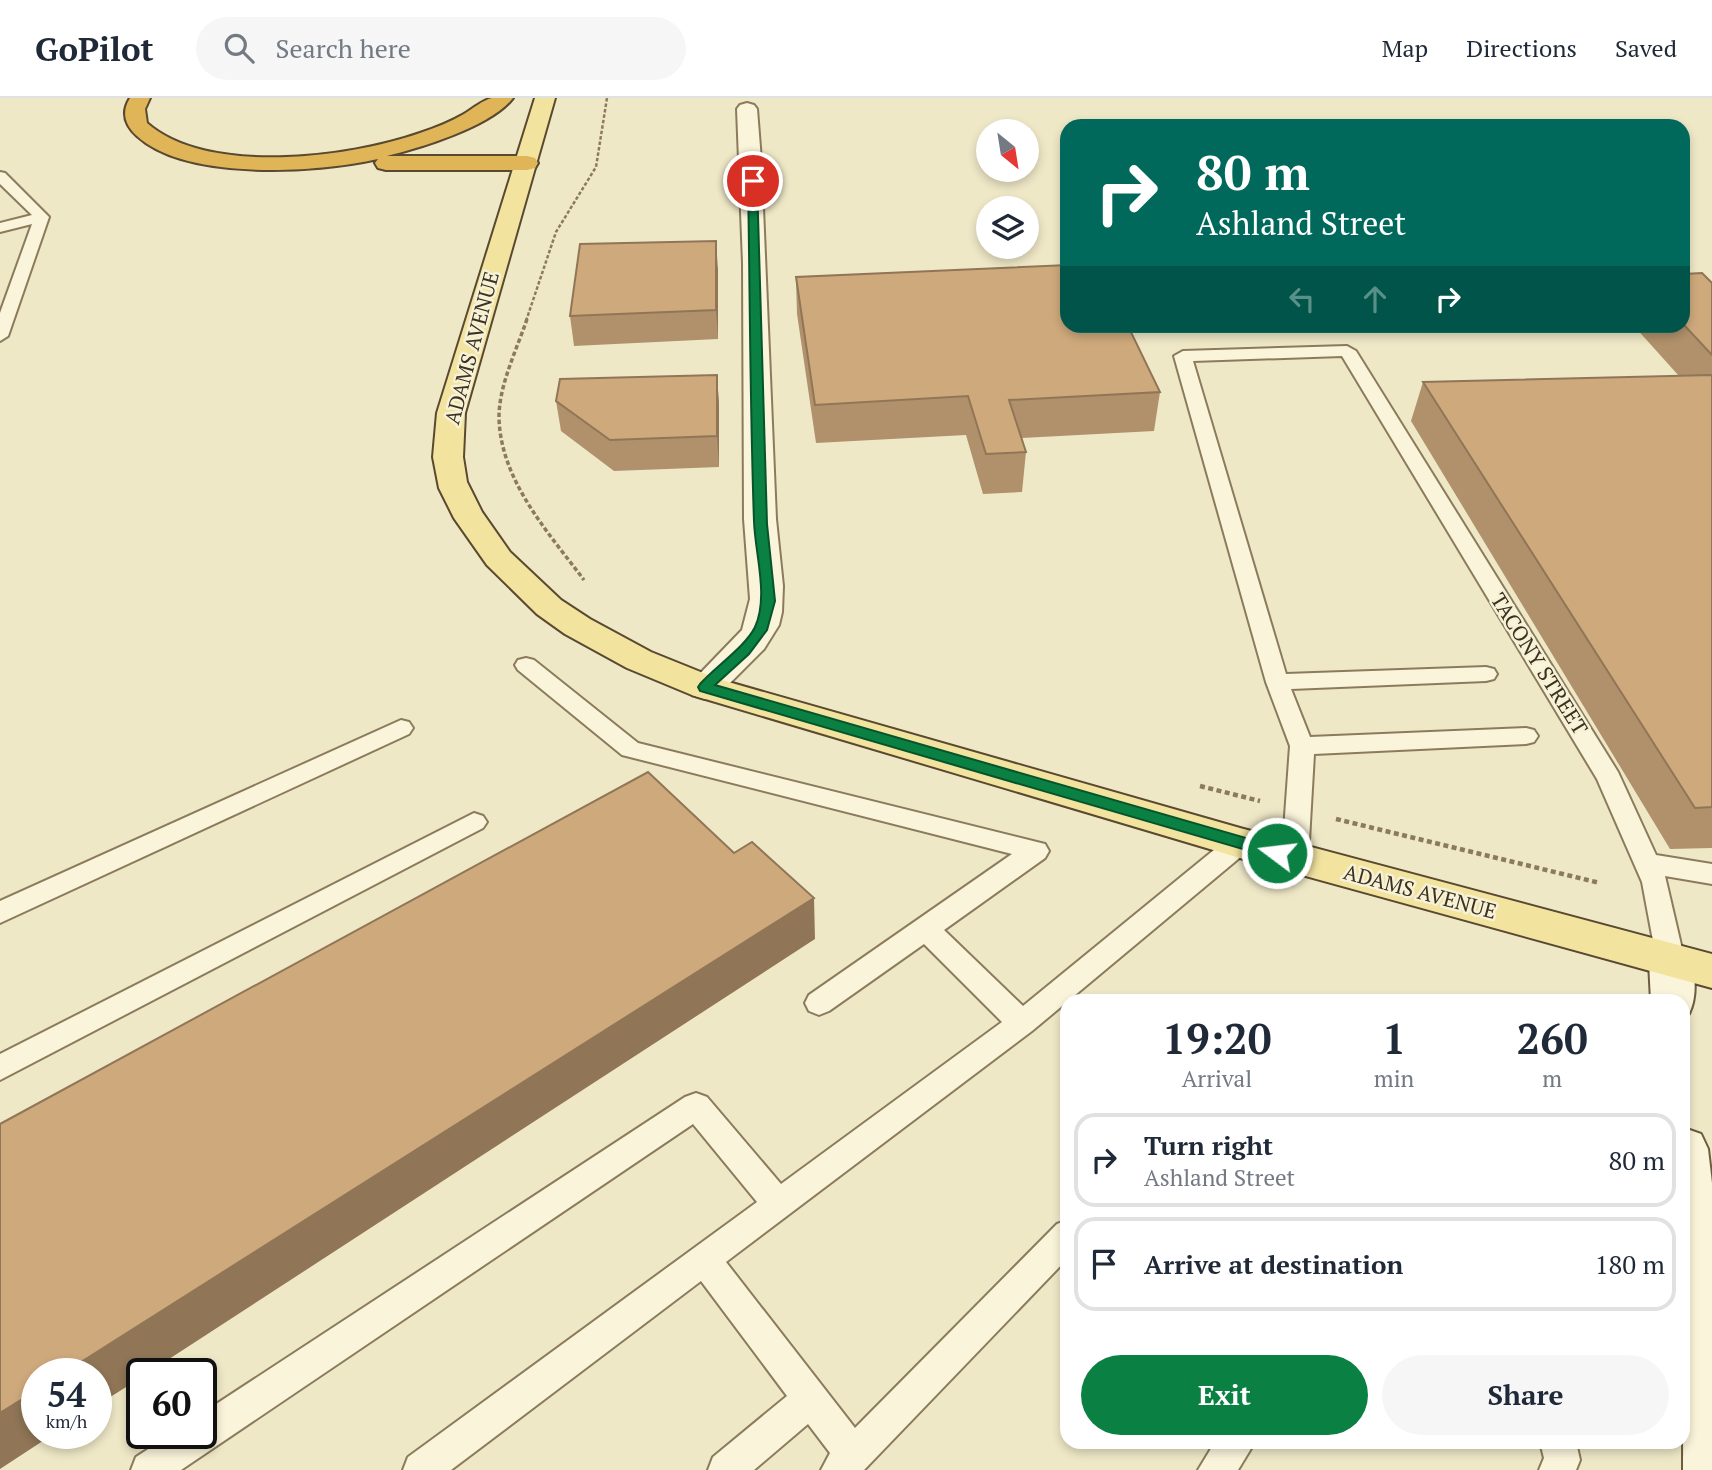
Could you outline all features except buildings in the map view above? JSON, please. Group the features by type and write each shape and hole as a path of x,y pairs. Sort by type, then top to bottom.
{"highway":[{"path":"140,98 134,113 136,123 154,141 171,149 228,161 527,163"},
{"path":"307,163 347,158 420,141 458,127 503,98"}],"main road":[{"name":"ADAMS AVENUE","path":"545,98 452,413 448,459 452,482 463,507 487,545 512,576 542,604 627,654 705,687 1296,858 1672,981 1712,971"}],"street":[{"path":"705,687 744,651 762,627 768,601 760,524 754,204 747,109"},
{"path":"1690,1209 1710,1408 1711,1470"}],"lane":[{"path":"0,176 41,217"},
{"path":"0,228 41,217"},
{"path":"0,337 41,217"},
{"name":"TACONY STREET","path":"1277,682 1183,356 1347,351 1609,778 1657,890 1672,981"},
{"path":"526,665 630,749 1036,851 819,1003"},
{"path":"1296,858 1303,746 1277,682 1486,674"},
{"path":"0,913 401,728"},
{"path":"1303,746 1526,736"},
{"path":"0,1068 474,822"},
{"path":"421,1470 1022,1023 1240,843"},
{"path":"1647,863 1712,874"},
{"path":"926,929 1022,1023"},
{"path":"149,1470 696,1106 778,1204"},
{"path":"704,1259 811,1398 846,1462 1060,1243"},
{"path":"726,1470 811,1398"},
{"path":"1216,1470 1232,1449"},
{"path":"1557,1470 1562,1460 1560,1449"}],"path":[{"path":"591,586 552,541 531,510 512,473 502,441 499,415 506,382 556,232 596,167 607,98"}],"route":[{"path":"753,181 760,524 768,601 762,627 744,651 705,687 1277,853"}]}
